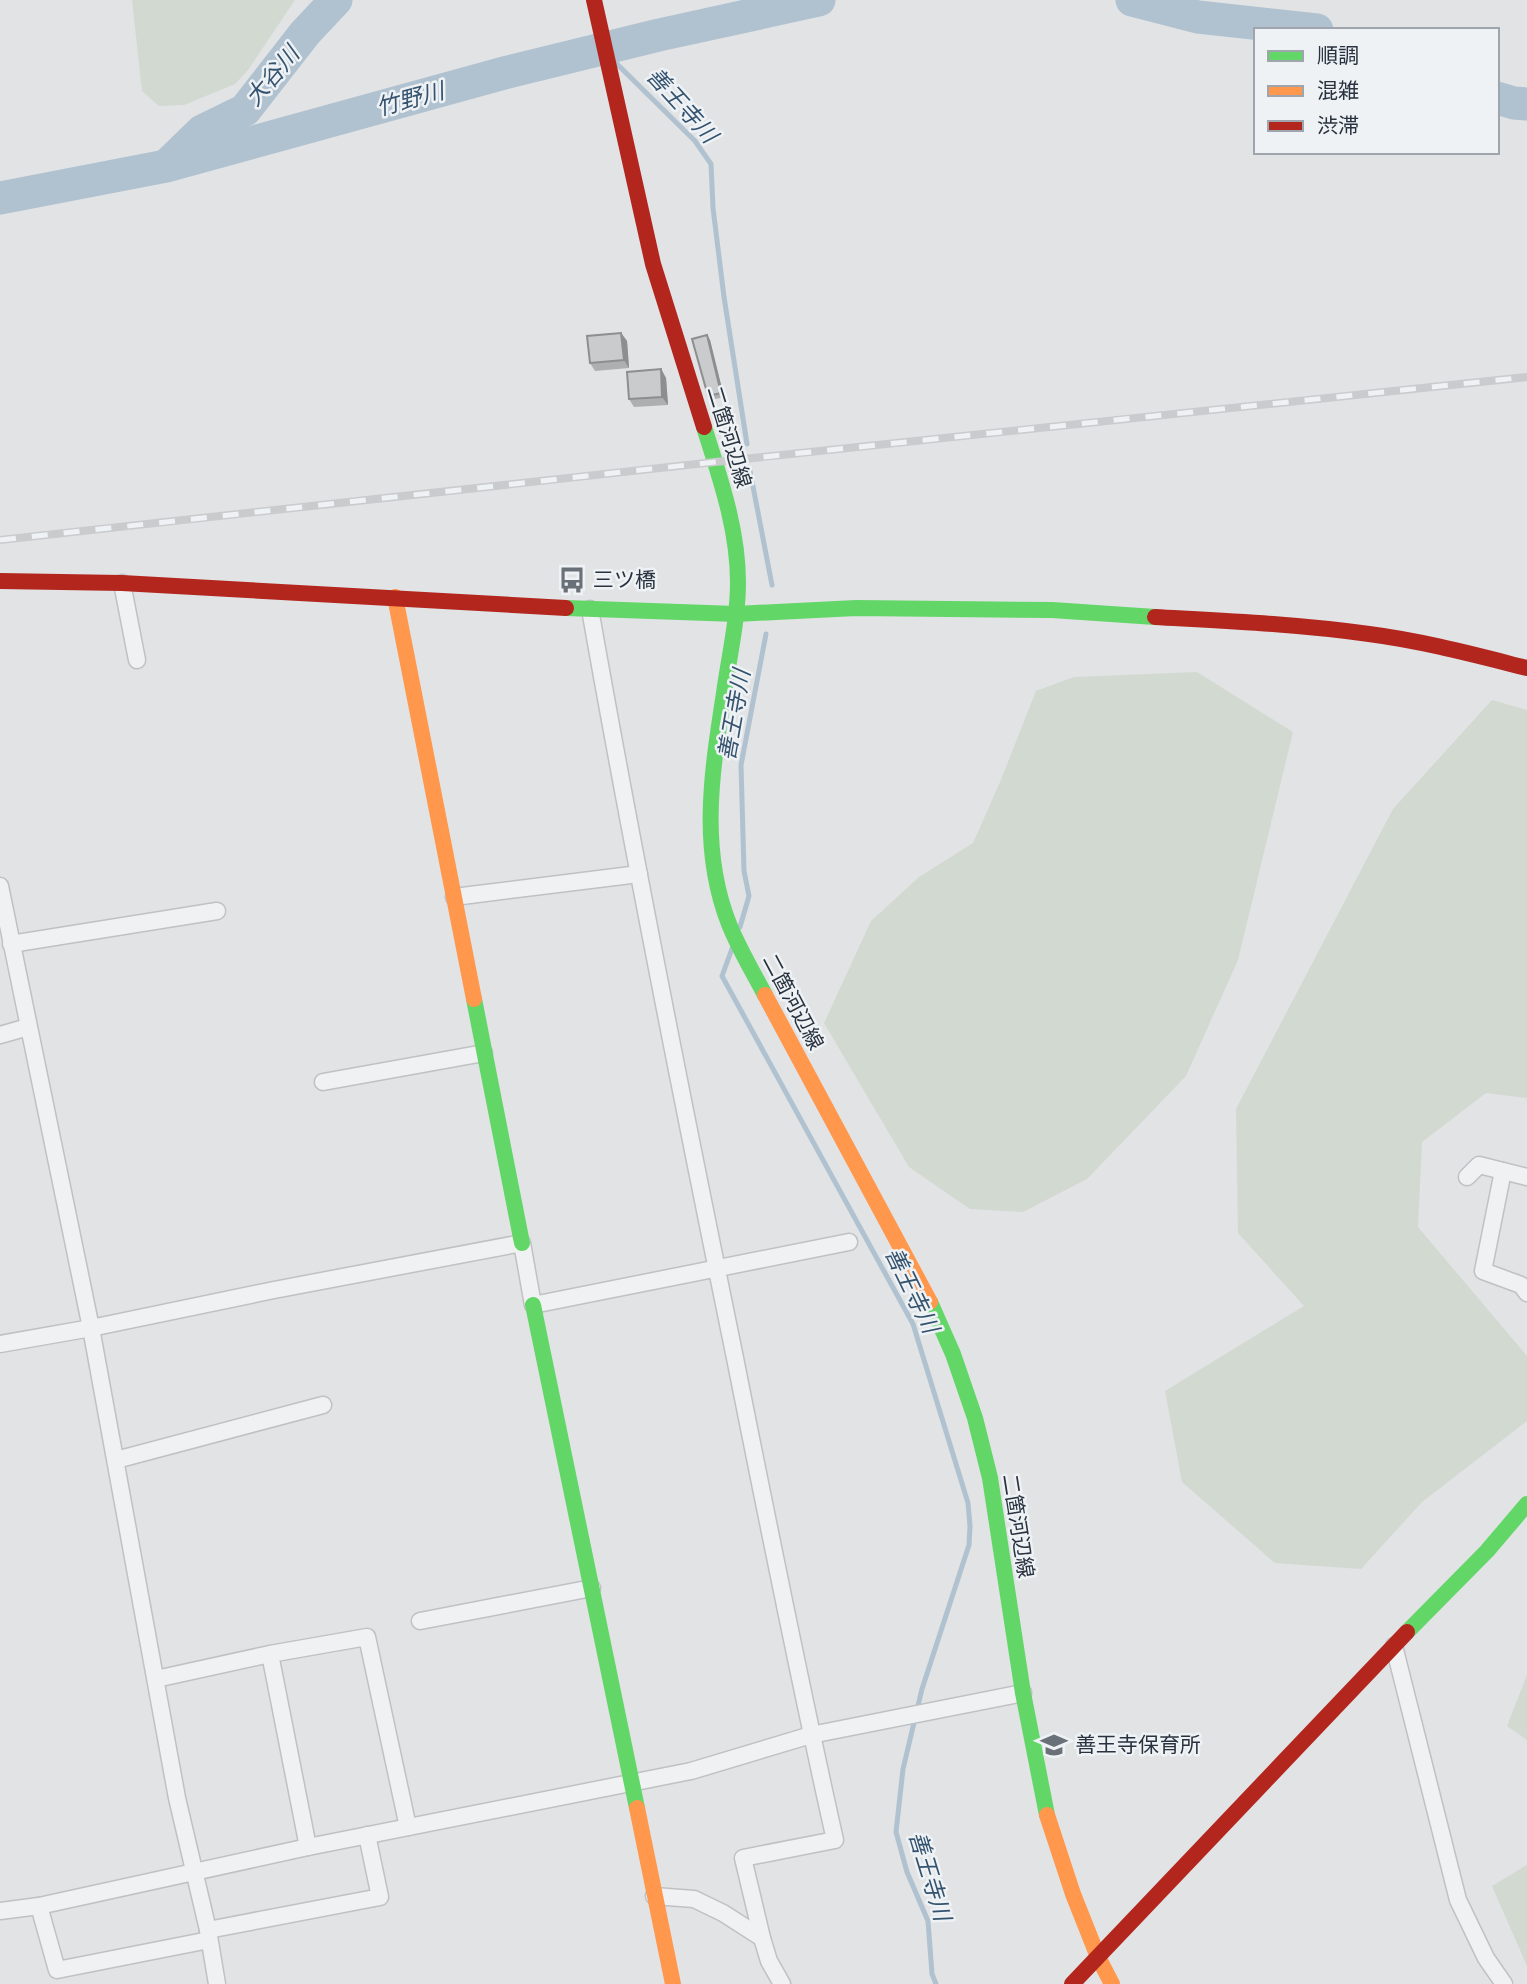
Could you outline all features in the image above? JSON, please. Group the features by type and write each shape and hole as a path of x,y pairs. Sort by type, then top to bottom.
{"street":[{"name":"二箇河辺線","path":"594,0 653,264 726,496 736,545 736,614 712,768 709,807 718,887 729,923 747,961 923,1288 953,1354 975,1418 990,1479 1023,1693 1048,1821 1073,1894 1098,1957 1112,1984"},
{"path":"0,581 122,583 590,609 736,614 856,608 1039,610 1201,619 1370,634 1438,646 1527,668"},
{"path":"122,583 137,660"},
{"path":"395,597 533,1305 673,1984"},
{"path":"590,609 717,1269 811,1735 835,1840 743,1858 769,1961 782,1984"},
{"path":"454,897 639,874"},
{"path":"0,886 91,1328 177,1798 217,1984"},
{"path":"11,944 218,911"},
{"path":"0,1035 28,1027"},
{"path":"323,1082 484,1053"},
{"path":"1467,1177 1479,1165 1527,1177"},
{"path":"1503,1171 1483,1271 1521,1285 1527,1293"},
{"path":"0,1344 522,1242"},
{"path":"533,1305 849,1242"},
{"path":"116,1460 323,1405"},
{"path":"1072,1984 1487,1551 1527,1504"},
{"path":"419,1621 592,1588"},
{"path":"156,1679 270,1654 367,1637 408,1827"},
{"path":"1394,1646 1458,1900 1486,1958 1504,1984"},
{"path":"270,1654 308,1847"},
{"path":"0,1911 39,1906 308,1847 691,1771 811,1735 1023,1693"},
{"path":"39,1906 57,1970 380,1897 367,1835"},
{"path":"654,1896 694,1899 723,1913 762,1938"}],"shaded area":[{"path":"132,0 295,0 248,70 235,84 184,105 159,106 142,91"},
{"path":"1197,672 1293,732 1238,960 1186,1076 1087,1179 1023,1212 970,1209 909,1167 824,1023 871,921 919,877 973,843 1036,691 1074,677"},
{"path":"1492,700 1527,710 1527,1098 1486,1093 1422,1142 1418,1227 1527,1356 1527,1421 1422,1502 1361,1569 1275,1563 1182,1482 1165,1391 1304,1306 1238,1233 1236,1109 1393,809"},
{"path":"1527,1675 1527,1740 1507,1726"},
{"path":"1527,1865 1527,1966 1492,1886"}],"building":[{"path":"621,333 624,360 590,363 587,336"},
{"path":"707,335 721,393 708,396 692,339"},
{"path":"661,369 662,397 629,399 627,372"}],"waterway":[{"name":"大谷川","path":"168,164 202,131 245,110 305,33 336,0"},
{"name":"竹野川","path":"0,198 166,166 508,72 819,0"},
{"name":"竹野川","path":"1132,0 1198,17 1299,28"},
{"name":"善王寺川","path":"617,64 695,141 711,164 713,208 724,297 747,444"},
{"name":"竹野川","path":"1499,99 1527,104"},
{"name":"善王寺川","path":"750,471 772,585"},
{"name":"善王寺川","path":"740,927 749,896 744,871 741,765 766,634"},
{"name":"善王寺川","path":"733,946 722,976 913,1324 968,1503 969,1545 922,1689 903,1769 896,1832 907,1872 928,1921 932,1974 936,1984"}],"railway":[{"path":"0,540 1527,377"}],"traffic: fast":[{"path":"704,427 731,523 738,582 735,624 712,780 711,838 714,867 729,924 765,995"},
{"path":"566,608 736,614 856,608 1052,610 1155,617"},
{"path":"474,999 522,1243"},
{"path":"930,1302 953,1354 975,1418 990,1478 1023,1693 1047,1815"},
{"path":"533,1305 637,1808"},
{"path":"1407,1632 1487,1551 1527,1504"}],"traffic: slow":[{"path":"395,597 474,999"},
{"path":"765,995 930,1302"},
{"path":"637,1808 673,1984"},
{"path":"1047,1815 1073,1894 1098,1957 1112,1984"}],"traffic: jam":[{"path":"594,0 653,264 704,427"},
{"path":"0,581 122,583 566,608"},
{"path":"1155,617 1289,625 1369,634 1429,644 1527,668"},
{"path":"1072,1984 1407,1632"}],"place":[{"name":"三ツ橋","path":"572,580"},
{"name":"善王寺保育所","path":"1054,1745"}]}
